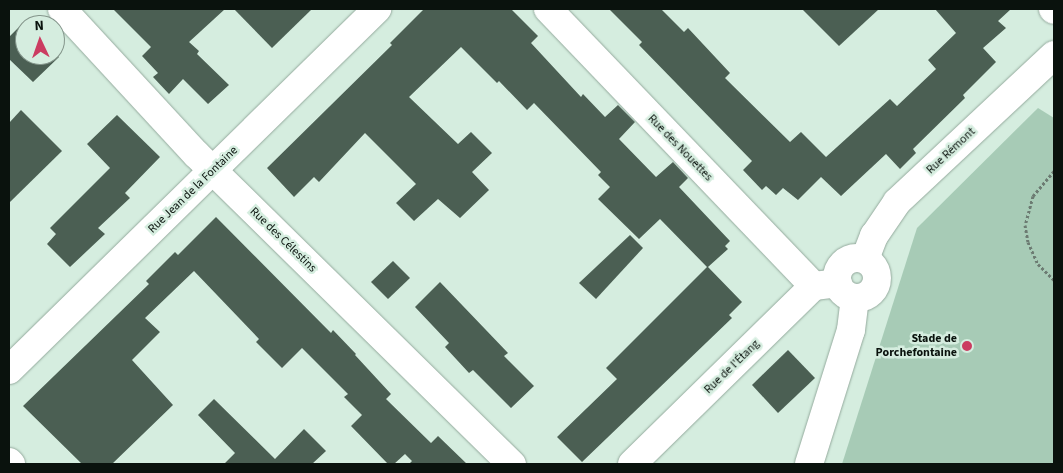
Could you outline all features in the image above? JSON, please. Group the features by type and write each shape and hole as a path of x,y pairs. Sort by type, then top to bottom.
{"street":[{"name":"Rue des Célestins","path":"62,9 213,171 512,464"},
{"name":"Rue Jean de la Fontaine","path":"9,370 377,9"},
{"name":"Rue des Nouettes","path":"548,9 835,289"},
{"name":"Rue Rémont","path":"835,289 868,295 872,292 877,281 876,270 865,259 874,236 897,202 1054,55"},
{"name":"Rue de l'Étang","path":"632,464 835,289"},
{"path":"810,464 851,330 835,289"}],"path":[{"path":"1054,172 1033,196 1025,225 1028,242 1038,264 1054,280"}],"green space":[{"name":"Stade de Porchefontaine","path":"1038,108 1054,118 1054,464 842,464 917,228"}],"building":[{"path":"113,9 225,9 189,42 199,51 197,54 229,85 208,104 183,79 169,94 153,77 158,73 142,56 151,47"},
{"path":"234,9 312,9 272,48"},
{"path":"424,9 511,9 538,36 531,43 581,97 583,94 605,117 618,105 635,122 619,139 656,177 673,162 688,178 679,187 730,241 725,246 728,249 708,267 742,302 729,315 732,318 582,462 557,437 617,379 606,368 707,267 660,219 639,239 598,199 610,187 598,175 601,172 534,103 527,110 499,81 497,83 461,47 409,97 458,144 471,132 492,153 472,172 489,190 460,218 438,199 414,221 396,203 416,184 365,133 319,182 314,177 294,197 267,168 392,45 390,43"},
{"path":"609,9 661,9 684,32 688,28 730,73 725,78 790,142 801,132 826,157 890,99 897,106 936,69 928,60 956,33 935,9 1011,9 998,21 1006,28 983,48 996,62 963,95 965,98 913,149 916,153 900,169 886,154 841,196 821,177 798,200 783,188 776,195 766,186 762,190 743,170 752,161 639,45 642,42"},
{"path":"802,9 879,9 839,46"},
{"path":"15,31 15,65 9,59 9,37"},
{"path":"15,65 51,65 33,82"},
{"path":"21,110 62,151 9,203 9,123"},
{"path":"117,115 160,157 125,193 130,198 98,228 105,234 70,267 47,244 56,234 50,228 110,168 87,144"},
{"path":"216,217 331,333 333,330 356,354 391,394 386,399 431,443 438,436 467,464 409,464 412,461 405,454 394,464 388,464 351,426 362,415 344,397 348,394 302,348 282,368 256,342 259,339 194,271 145,318 160,332 132,360 173,405 112,464 82,464 23,406 149,284 146,281 175,252 178,255"},
{"path":"630,235 643,248 596,299 579,283"},
{"path":"393,261 410,278 388,299 371,282"},
{"path":"440,282 508,353 504,356 534,386 511,408 473,370 469,373 445,347 449,343 415,307"},
{"path":"788,350 815,378 778,413 752,385"},
{"path":"214,399 275,459 304,429 326,451 312,464 224,464 235,453 198,415"}],"place":[{"name":"Stade de Porchefontaine","path":"967,346"}]}
